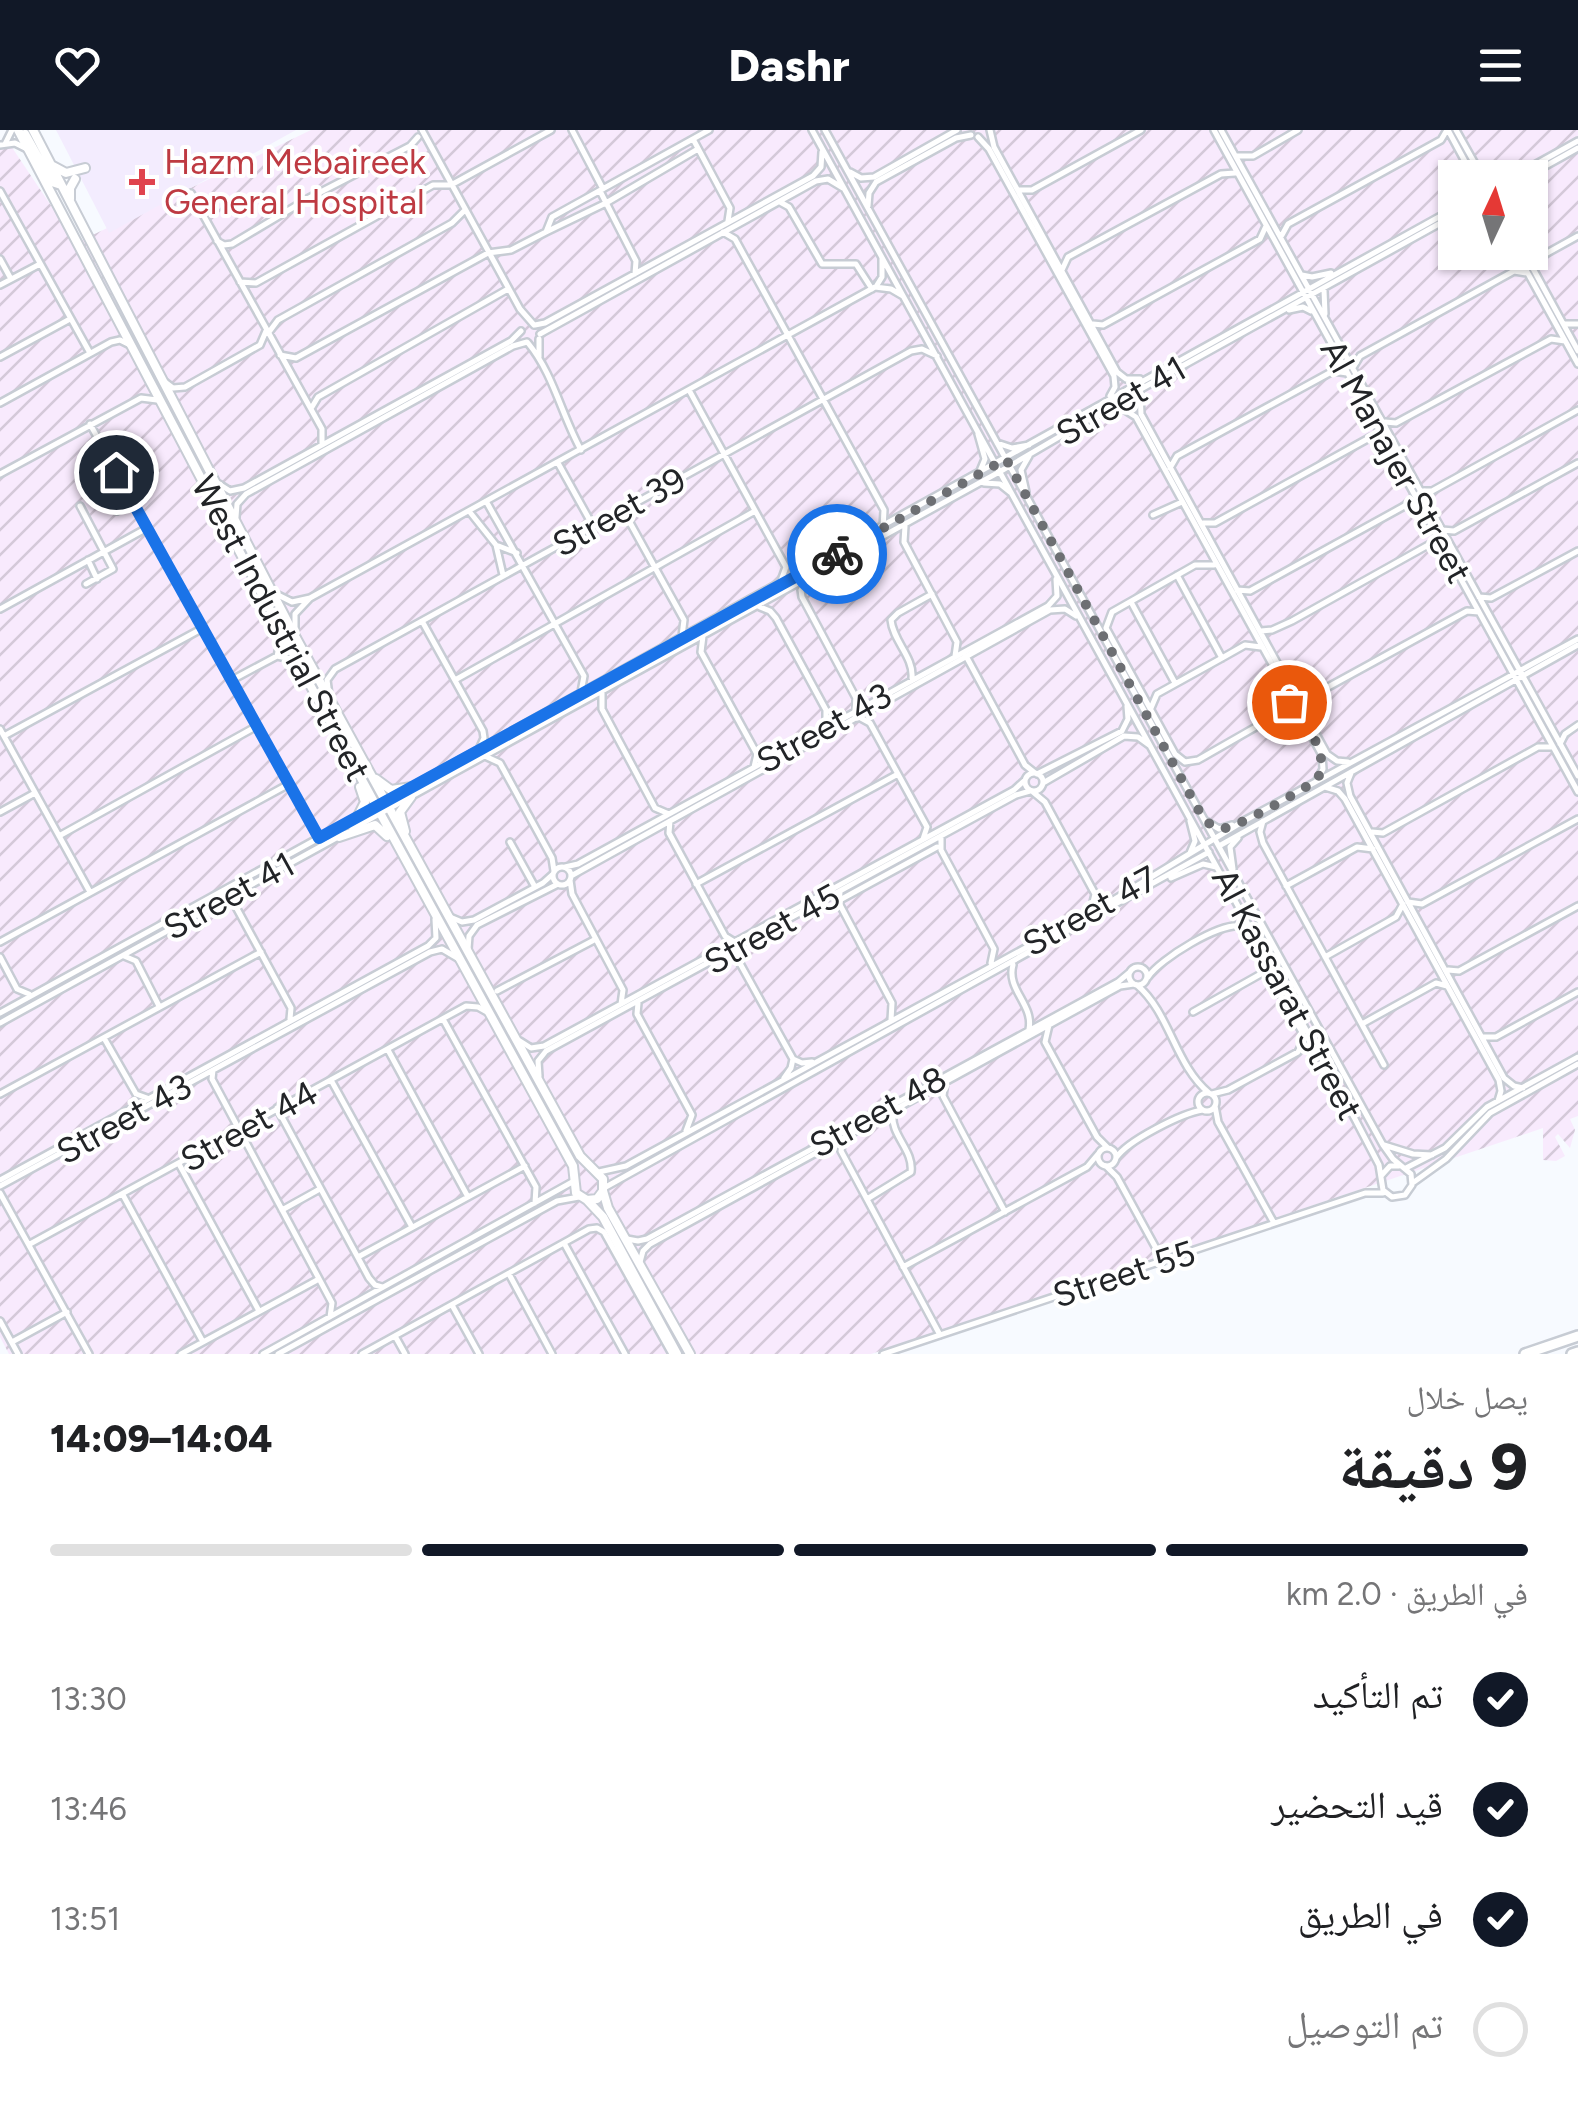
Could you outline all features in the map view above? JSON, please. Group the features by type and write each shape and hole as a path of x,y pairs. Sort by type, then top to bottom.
{"highway":[{"path":"1524,1354 1578,1336"}],"main road":[{"name":"West Industrial Street","path":"17,130 70,204 367,768 396,844 575,1179"},
{"path":"17,130 55,186"},
{"name":"West Industrial Street","path":"33,130 50,163 55,186 132,346 352,764 410,850 580,1156 595,1171"},
{"path":"50,163 66,173 85,168"},
{"path":"70,204 74,179"},
{"path":"352,764 364,800 357,818"},
{"path":"367,768 388,790 412,792 400,812 410,850"},
{"path":"339,836 375,825 396,844"},
{"path":"674,1354 600,1212 583,1198 575,1179 583,1171 595,1171 603,1179 606,1204 690,1354"},
{"path":"583,1198 597,1198 604,1190"},
{"path":"626,1260 636,1290"}],"street":[{"path":"2,144 17,130"},
{"path":"240,282 256,283 433,185 451,184 551,130"},
{"path":"572,130 636,261 648,267"},
{"path":"546,232 552,218 709,130"},
{"name":"Al Kassarat Street","path":"812,130 1270,962 1377,1161 1386,1194"},
{"name":"Al Kassarat Street","path":"825,130 1383,1145 1412,1177 1412,1185"},
{"path":"846,169 861,178 870,178 957,130"},
{"path":"868,209 869,194 876,182 956,138 990,130 994,147 1121,376 1143,379"},
{"path":"1017,188 1032,190 1141,130"},
{"name":"Al Manajer Street","path":"1214,130 1233,158"},
{"name":"Al Manajer Street","path":"1221,130 1292,273 1313,294 1346,354 1350,371"},
{"path":"1062,270 1068,258 1221,174 1233,158 1253,156 1298,130"},
{"path":"1090,322 1103,325 1260,239 1278,240 1288,224 1441,140 1447,130 1465,160"},
{"path":"1459,132 1470,160"},
{"path":"217,241 224,246 232,244 308,198 410,146 420,133 508,289 534,325 539,336 540,360"},
{"path":"971,134 989,149 1114,376 1114,390 1106,401"},
{"path":"693,139 730,208 745,214"},
{"path":"1441,140 1455,143"},
{"path":"2,144 16,144 30,151"},
{"path":"1548,160 1578,144"},
{"path":"210,474 226,489 240,490 511,341 522,330 648,267 817,174 822,148"},
{"path":"280,355 296,358 488,253 511,250 606,203 698,149"},
{"path":"1221,174 1241,173 1253,156"},
{"path":"239,529 236,509 242,496 793,193 824,178 845,190"},
{"path":"1026,206 1032,190"},
{"path":"0,191 90,354"},
{"path":"191,193 324,433 322,446"},
{"path":"790,207 793,193"},
{"path":"777,202 790,207 822,264 856,264 873,288"},
{"path":"728,223 730,208"},
{"path":"160,378 174,388 182,388 260,345 278,320 452,224 465,210"},
{"name":"Street 41","path":"1033,448 1143,379 1334,273 1438,221"},
{"name":"Street 41","path":"904,520 972,486 999,467 1438,222"},
{"path":"1260,239 1269,223 1288,224"},
{"path":"737,224 736,238 884,510 885,531 904,542"},
{"path":"722,232 736,238"},
{"path":"1548,253 1578,236"},
{"name":"Al Manajer Street","path":"1278,240 1301,274 1305,299 1312,312 1391,437 1416,491"},
{"path":"228,262 232,244"},
{"path":"1054,255 1068,258"},
{"path":"296,638 295,614 310,598 873,288 882,277 882,256"},
{"path":"0,259 11,279"},
{"path":"634,274 636,261"},
{"path":"0,285 40,264"},
{"path":"1170,468 1178,456 1333,371 1350,371 1360,356 1514,271 1531,272 1578,364"},
{"path":"1286,300 1294,289 1292,273"},
{"path":"1301,274 1312,277 1334,273"},
{"path":"873,288 886,287 905,298"},
{"name":"Al Manajer Street","path":"1325,317 1322,298 1326,287"},
{"path":"312,410 318,396 508,289"},
{"path":"1286,310 1303,307 1312,312"},
{"path":"520,309 522,330 581,450"},
{"path":"0,357 70,318"},
{"path":"111,342 118,329 118,318"},
{"path":"1559,324 1577,324 1568,340"},
{"path":"1551,339 1559,324"},
{"path":"1099,338 1103,325"},
{"path":"1200,522 1214,523 1371,437 1379,423 1396,423 1551,339 1568,340 1578,351"},
{"path":"0,402 111,342 124,341 132,346"},
{"name":"Street 39","path":"331,702 327,680 331,672 911,351 928,350 938,357"},
{"path":"1346,354 1360,356"},
{"path":"1333,371 1338,357"},
{"path":"140,398 146,389 147,374"},
{"path":"1140,389 1139,412 1255,630"},
{"path":"689,390 786,568 807,574 802,597 856,698 855,714 870,723 898,774 926,827 924,842 939,849"},
{"path":"0,474 140,398 161,402"},
{"path":"1109,409 1134,414 1322,755 1318,784 1342,794 1366,831"},
{"path":"1408,504 1416,491 1432,491 1578,410"},
{"name":"Al Manajer Street","path":"1379,423 1383,438 1483,611 1578,792"},
{"path":"1391,437 1396,423"},
{"path":"90,424 319,838"},
{"path":"974,476 985,459 975,424"},
{"path":"1371,437 1383,438"},
{"path":"998,443 1033,448 1021,470 1028,500"},
{"path":"1162,454 1178,456"},
{"path":"558,462 593,526"},
{"path":"1430,544 1438,531 1454,530 1578,463"},
{"name":"Street 41","path":"0,1023 339,836 382,808 503,746 683,642 702,627 779,590 974,476 999,467"},
{"path":"972,486 996,482 1014,495"},
{"path":"1237,590 1250,591 1408,504 1424,504 1432,491"},
{"path":"108,495 115,507 129,495"},
{"path":"486,501 584,676 602,686 602,709 655,808 670,816 669,833 724,936 724,951 737,958"},
{"path":"1153,516 1182,502"},
{"path":"80,506 114,569 86,584"},
{"path":"623,510 684,620 683,642 701,652 757,754 754,767"},
{"path":"884,510 904,520 904,542 957,642 955,657"},
{"path":"469,511 496,545 503,575"},
{"path":"454,680 755,511"},
{"path":"1208,536 1214,523"},
{"path":"0,609 147,528"},
{"path":"1264,645 1274,630 1430,544 1446,544 1454,530"},
{"path":"496,545 517,553"},
{"path":"1468,611 1475,598 1491,598 1578,551"},
{"path":"88,560 97,579"},
{"path":"1217,566 1200,563 1107,619 1107,632 1150,711 1175,754 1185,762 1198,760 1282,712 1292,697"},
{"path":"786,568 779,590 802,597"},
{"name":"Street 43","path":"871,706 1052,603 1058,592 1054,571"},
{"path":"1177,576 1222,658"},
{"path":"270,589 287,602 310,598"},
{"name":"Street 41","path":"683,642 703,636 779,590"},
{"path":"1244,603 1250,591"},
{"path":"910,681 913,668 892,630 891,620 932,594"},
{"path":"1292,697 1308,698 1468,611 1483,611 1491,598"},
{"path":"1131,602 1175,684"},
{"path":"756,606 766,608 776,618 826,710 826,727"},
{"name":"Street 43","path":"670,816 1054,608 1066,609 1083,622"},
{"path":"684,620 702,627"},
{"path":"422,622 482,730 483,742 476,752"},
{"path":"90,892 2,732 203,628"},
{"path":"277,656 281,630"},
{"path":"1255,630 1274,630"},
{"path":"1246,645 1255,630"},
{"path":"701,652 703,636"},
{"path":"957,642 971,648"},
{"name":"Street 47","path":"1352,766 1578,642"},
{"name":"Street 47","path":"595,1171 619,1170 890,1021 1016,962 1163,879 1208,848 1214,839 1578,642"},
{"path":"1150,711 1157,694 1246,645 1264,645"},
{"path":"232,680 277,656 298,661"},
{"path":"966,656 1025,765 1043,785 1044,802"},
{"path":"1122,658 1124,674"},
{"path":"913,668 925,672"},
{"path":"1502,686 1527,692 1535,668"},
{"path":"584,676 581,698 602,709"},
{"path":"1140,690 1157,694"},
{"path":"1292,697 1329,756 1352,766 1348,792 1375,848 1507,1082 1523,1088"},
{"name":"Street 41","path":"412,792 504,736 581,698"},
{"path":"856,698 871,706 870,723"},
{"path":"1303,711 1308,698"},
{"path":"1036,773 1122,731 1128,720 1127,703"},
{"name":"Street 43","path":"560,884 754,767 855,714"},
{"path":"59,836 256,726"},
{"path":"1538,747 1549,731 1567,731 1578,726"},
{"path":"482,730 492,736 504,736"},
{"path":"1375,848 1383,833 1538,747 1557,746 1567,731"},
{"path":"1043,785 1120,738 1134,735 1152,746"},
{"path":"500,763 503,746"},
{"name":"Al Manajer Street","path":"1557,746 1578,776"},
{"path":"757,754 770,758"},
{"path":"484,756 500,763 552,858 553,872 572,894 623,990 622,1007 637,1014"},
{"path":"1025,765 1025,779 1044,802 1095,894 1115,899"},
{"name":"Street 45","path":"941,833 1036,773"},
{"path":"696,884 898,774"},
{"path":"0,942 289,784"},
{"name":"Street 47","path":"604,1190 1188,856 1218,846 1244,825 1264,818 1318,784"},
{"name":"Street 45","path":"540,1084 537,1066 543,1054 622,1007 941,833 1043,785"},
{"path":"0,812 35,793"},
{"name":"Street 41","path":"0,1012 319,838 382,808"},
{"path":"655,808 653,826 669,833"},
{"path":"1186,808 1194,838 1188,856"},
{"path":"1264,818 1260,838 1384,1065"},
{"path":"1406,903 1422,904 1578,818"},
{"path":"1204,820 1219,829 1244,825"},
{"path":"1235,877 1230,848 1244,825"},
{"name":"Street 43","path":"553,872 578,864 653,826"},
{"path":"926,827 941,833 939,849 994,950 991,971 1011,980 1030,1015 1047,1024 1045,1042 1097,1137 1110,1148 1116,1160 1117,1177"},
{"path":"1366,831 1383,833"},
{"path":"1286,886 1357,847 1366,831"},
{"path":"510,842 535,887"},
{"name":"Street 45","path":"737,944 828,899 924,842"},
{"path":"1357,847 1375,848"},
{"path":"828,899 839,902 939,849"},
{"path":"552,858 564,866 571,878 572,894"},
{"path":"1163,879 1202,864 1219,868"},
{"path":"446,914 470,922 535,887 553,872"},
{"path":"468,952 468,936 477,925 560,884"},
{"path":"240,890 236,907 291,1008 289,1021"},
{"path":"840,892 839,902 892,1003 890,1021"},
{"path":"1088,914 1095,894"},
{"path":"219,902 236,907"},
{"path":"1325,957 1396,917 1406,903"},
{"path":"1414,919 1422,904"},
{"path":"1442,970 1459,971 1578,906"},
{"name":"Street 43","path":"2,1187 133,1107 432,944 437,934 435,916"},
{"path":"1396,917 1414,919"},
{"name":"Al Kassarat Street","path":"1148,978 1165,959 1236,924 1247,933 1302,1032 1303,1045 1294,1055 1228,1090 1210,1094"},
{"path":"724,936 737,944 737,958 793,1059 783,1080"},
{"path":"498,992 596,939"},
{"path":"140,944 136,961 159,1008"},
{"name":"Street 43","path":"2,1187 430,952 442,949 459,959"},
{"path":"994,950 1016,953"},
{"path":"0,1094 261,952"},
{"path":"121,956 136,961"},
{"path":"0,958 18,989 32,995"},
{"path":"1011,980 1016,962"},
{"path":"1270,962 1278,990"},
{"path":"1152,1002 1148,978 1140,966 1130,972 1136,984 1152,1002 1197,1082 1210,1094 1218,1122 1274,1224"},
{"path":"1193,1012 1266,970"},
{"path":"1362,1024 1436,983 1442,970"},
{"path":"1451,986 1459,971"},
{"name":"Street 48","path":"1047,1024 1130,972"},
{"name":"Street 48","path":"624,1236 633,1241 647,1239 1047,1024 1120,986 1148,978"},
{"path":"466,1006 472,996 472,982"},
{"path":"1436,983 1451,986"},
{"path":"1451,986 1499,1080 1498,1101"},
{"path":"12,1006 18,989"},
{"path":"623,990 638,998 637,1014 692,1116"},
{"path":"1482,1037 1496,1036 1578,992"},
{"path":"892,1003 911,1010"},
{"path":"466,1006 478,1006 490,1014"},
{"name":"Street 44","path":"30,1244 466,1006"},
{"name":"Street 45","path":"514,1036 526,1046 540,1048 622,1007"},
{"path":"291,1008 304,1013"},
{"path":"1030,1015 1028,1034 1045,1042"},
{"path":"443,1019 538,1190 534,1206"},
{"name":"Street 48","path":"640,1265 642,1251 650,1244 1028,1034"},
{"path":"104,1038 136,1094 148,1099"},
{"path":"388,1049 468,1197"},
{"path":"793,1059 816,1062"},
{"path":"1381,1178 1390,1166 1402,1167 1435,1155 1498,1101 1578,1061"},
{"path":"1386,1194 1402,1196 1446,1159 1490,1113 1578,1061"},
{"path":"213,1070 213,1081 332,1303 329,1318"},
{"path":"199,1078 213,1081"},
{"path":"332,1080 412,1227"},
{"path":"945,1082 943,1096 1005,1212"},
{"path":"1197,1082 1204,1110 1218,1122"},
{"path":"930,1091 943,1096"},
{"path":"133,1107 136,1094"},
{"path":"1188,1113 1199,1099 1210,1094"},
{"path":"904,1267 1087,1167 1098,1153 1127,1146 1188,1113 1215,1106"},
{"path":"277,1108 372,1283 385,1287"},
{"name":"Street 48","path":"867,1200 911,1172 912,1162 892,1122 894,1111"},
{"path":"692,1116 715,1117"},
{"path":"683,1134 692,1116"},
{"name":"Street 48","path":"880,1118 892,1122"},
{"path":"1097,1137 1104,1166 1117,1177 1163,1261"},
{"name":"Street 48","path":"843,1138 841,1151 940,1335"},
{"path":"1383,1145 1412,1154 1435,1155"},
{"name":"Street 48","path":"828,1146 841,1151"},
{"path":"1087,1167 1104,1166 1116,1160 1127,1146"},
{"path":"179,1164 259,1312"},
{"path":"358,1257 524,1166"},
{"name":"Street 55","path":"1366,1193 1381,1178"},
{"path":"263,1354 534,1206 575,1179"},
{"path":"2,1187 90,1354"},
{"path":"282,1210 319,1189"},
{"name":"Street 55","path":"882,1354 1366,1193 1386,1194"},
{"path":"123,1194 203,1342"},
{"path":"278,1354 557,1201 583,1198"},
{"path":"362,1354 564,1242 597,1228 604,1232 674,1354"},
{"path":"564,1242 625,1354"},
{"path":"509,1274 552,1354"},
{"path":"181,1354 319,1279"},
{"path":"332,1303 346,1308"},
{"path":"452,1305 480,1354"},
{"path":"12,1342 67,1312"},
{"path":"0,1321 18,1354"},
{"path":"395,1336 406,1354"}],"shaded area":[{"name":"Hazm Mebaireek General Hospital","path":"56,130 296,130 109,233"},
{"path":"311,130 1578,130 1578,1116 1570,1119 1575,1130 1570,1148 1558,1134 1555,1137 1565,1156 1556,1161 1543,1160 1543,1128 871,1354 9,1354 0,1337 0,147 11,146 76,243"}],"way so far":[{"path":"837,554 1006,459 1204,820 1213,827 1222,829 1242,822 1320,776 1322,755 1289,698 1289,702"}],"place":[{"name":"Hazm Mebaireek General Hospital","path":"142,182"}],"route":[{"path":"116,472 319,838 837,554"}]}
